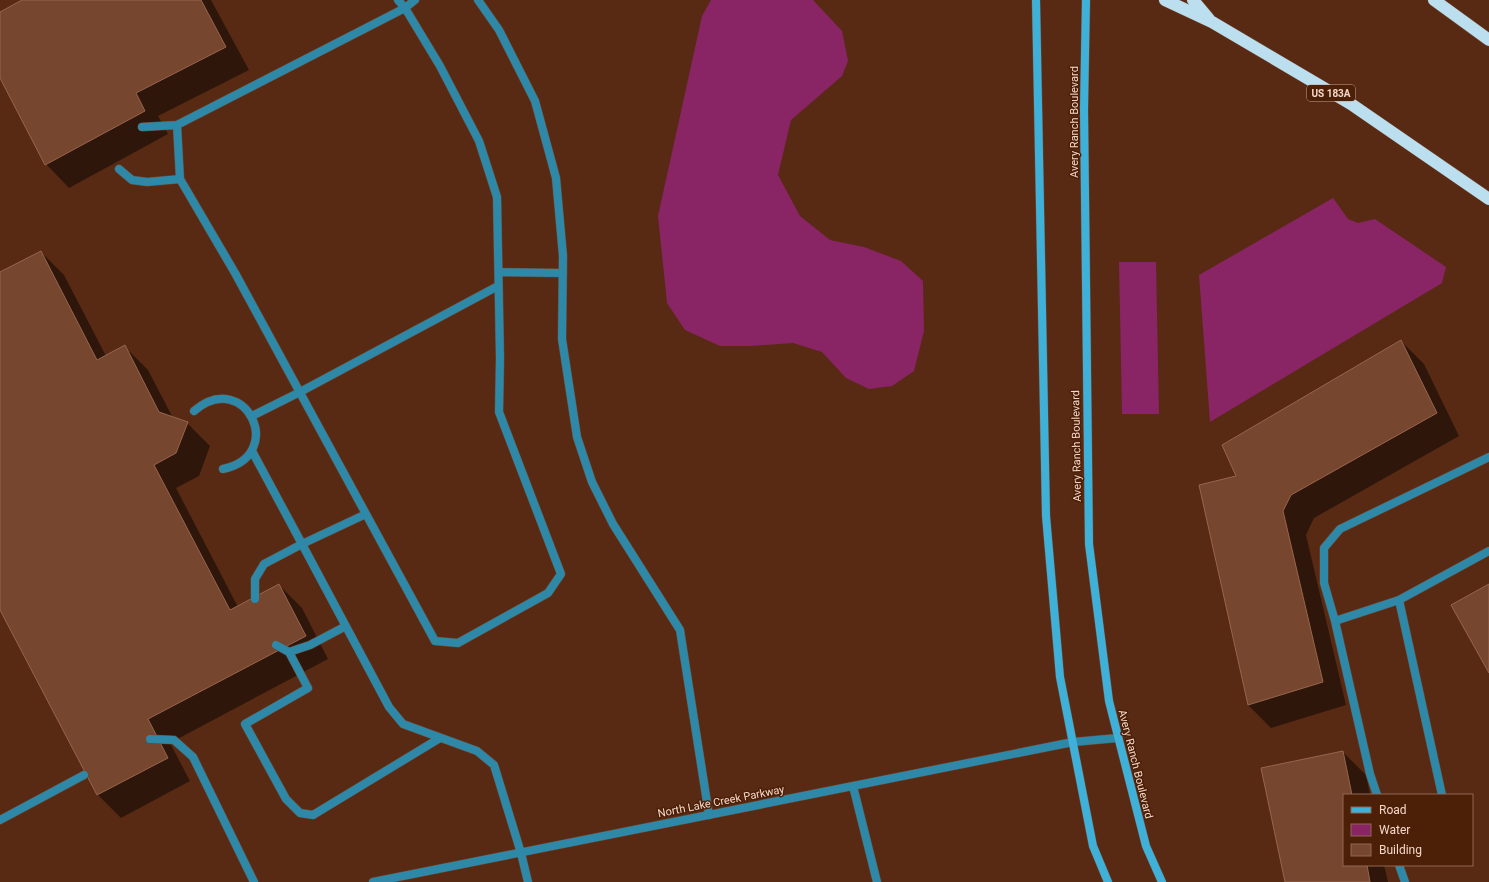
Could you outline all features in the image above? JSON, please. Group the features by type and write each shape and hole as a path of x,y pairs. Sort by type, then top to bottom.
{"highway":[{"name":"US 183A","path":"1165,0 1212,22 1351,104 1489,199"},
{"path":"1193,0 1212,22"},
{"path":"1434,0 1489,40"}],"main road":[{"path":"1036,0 1046,516 1060,677 1093,846 1108,882"},
{"name":"Avery Ranch Boulevard","path":"1086,0 1084,109 1089,544 1109,701 1146,846 1162,882"}],"street":[{"path":"177,125 180,179 235,273 435,641 458,643 548,593 561,574 499,412 497,197 479,141 440,66 405,8 398,0"},
{"path":"142,127 177,125 405,8 415,0"},
{"path":"478,0 500,30 535,101 556,178 563,256 562,339 577,437 592,482 613,524 680,630 710,815"},
{"path":"119,169 132,180 147,182 180,179"},
{"path":"498,272 563,273"},
{"path":"252,416 300,392 498,286"},
{"path":"194,412 202,404 213,399 224,399 235,401 245,407 252,416 256,427 256,439 252,451 245,460 234,467 223,469"},
{"path":"252,451 389,707 404,724 477,751 494,765 521,852 528,882"},
{"path":"1377,794 1370,774 1335,621 1324,583 1324,548 1340,529 1489,457"},
{"path":"255,599 254,579 264,564 302,544 366,514"},
{"path":"1335,621 1399,600 1489,551"},
{"path":"1399,600 1442,794"},
{"path":"289,652 310,645 346,626"},
{"path":"276,645 289,652 308,688 246,724 286,799 300,813 313,815 440,738"},
{"name":"North Lake Creek Parkway","path":"373,882 1073,742 1118,738"},
{"path":"150,739 174,740 193,757 254,882"},
{"path":"0,820 84,775"},
{"path":"853,786 877,882"},
{"path":"1399,866 1405,882"}],"water":[{"path":"711,0 813,0 842,31 848,61 842,76 791,120 778,175 800,216 830,240 864,247 901,261 923,281 924,331 914,371 892,386 869,389 846,378 822,352 793,343 751,346 720,346 685,330 667,303 658,216 702,16"},
{"path":"1333,198 1348,219 1358,223 1375,219 1446,267 1442,283 1210,422 1199,275"},
{"path":"1119,262 1156,262 1159,414 1122,414"}],"building":[{"path":"22,0 201,0 226,47 136,93 145,111 45,165 0,78 0,12"},
{"path":"41,251 97,360 125,345 159,412 188,422 176,453 154,465 230,610 279,584 306,636 148,719 168,758 97,795 0,610 0,272"},
{"path":"1401,340 1437,413 1291,495 1283,511 1323,682 1248,705 1199,485 1236,476 1222,445"},
{"path":"1489,584 1489,673 1451,605"},
{"path":"1343,751 1352,794 1343,794 1343,866 1367,866 1370,882 1285,882 1261,768"}]}
